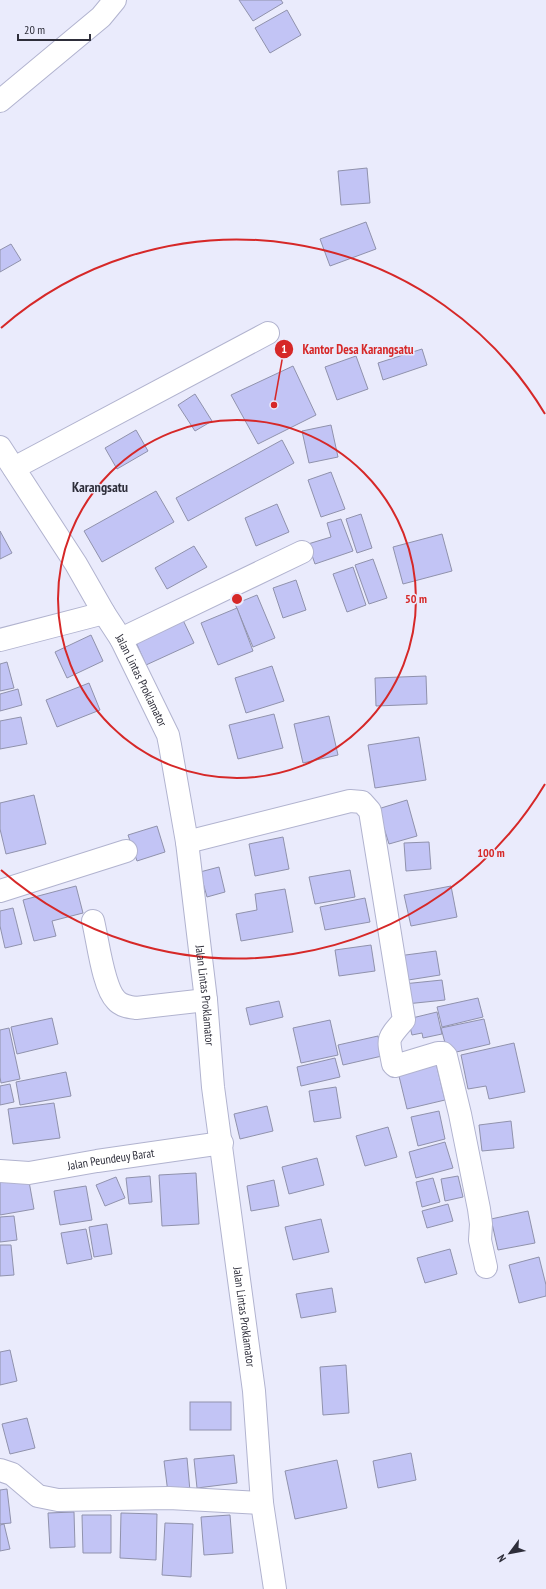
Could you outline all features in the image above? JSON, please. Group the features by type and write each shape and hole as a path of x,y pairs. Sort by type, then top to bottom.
{"street":[{"path":"0,101 102,16 115,0"},
{"path":"14,468 268,334"},
{"name":"Jalan Lintas Proklamator","path":"0,447 76,564 104,613 121,639 168,735 187,842 206,1000 214,1087 254,1391 262,1503 275,1589"},
{"path":"121,639 302,552"},
{"path":"0,640 104,613"},
{"path":"187,842 350,802 362,802 367,805 370,811 404,1020 391,1034 389,1041 393,1064 395,1066 438,1053 444,1053 446,1056 460,1114 479,1209 481,1224 480,1240 486,1267"},
{"path":"0,891 126,851"},
{"path":"93,921 106,982 111,994 117,1002 136,1008 206,1000"},
{"name":"Jalan Peundeuy Barat","path":"0,1171 29,1173 97,1161 222,1143"},
{"path":"0,1470 12,1474 38,1496 58,1500 169,1498 262,1503"}],"building":[{"path":"239,0 281,0 283,3 253,21"},
{"path":"287,10 301,35 270,53 255,28"},
{"path":"367,168 370,203 341,205 338,171"},
{"path":"366,222 376,249 330,266 320,239"},
{"path":"11,244 21,260 0,272 0,250"},
{"path":"422,349 427,365 383,380 378,363"},
{"path":"356,356 368,389 337,400 325,367"},
{"path":"293,366 316,415 258,444 231,395"},
{"path":"195,394 212,421 195,431 178,405"},
{"path":"331,425 338,457 309,463 302,431"},
{"path":"136,430 148,451 117,469 105,448"},
{"path":"282,440 294,463 188,521 176,498"},
{"path":"331,472 345,509 321,517 308,480"},
{"path":"156,491 174,522 102,562 84,531"},
{"path":"277,504 289,532 256,546 245,518"},
{"path":"361,514 372,548 357,553 346,519"},
{"path":"341,519 353,551 315,564 308,544 331,537 327,523"},
{"path":"0,531 12,553 0,559"},
{"path":"442,534 452,571 403,584 393,547"},
{"path":"194,546 207,567 167,589 155,568"},
{"path":"373,559 387,598 369,604 355,565"},
{"path":"353,567 366,605 347,612 333,574"},
{"path":"296,580 306,610 283,618 273,588"},
{"path":"257,595 275,638 253,647 235,604"},
{"path":"237,608 253,651 218,665 201,623"},
{"path":"182,618 194,643 146,665 135,640"},
{"path":"91,635 103,661 67,678 55,652"},
{"path":"7,662 14,688 0,691 0,664"},
{"path":"272,666 284,701 246,713 235,678"},
{"path":"426,676 427,704 376,706 375,678"},
{"path":"89,683 100,710 57,727 46,700"},
{"path":"18,689 22,705 0,711 0,694"},
{"path":"274,714 283,748 238,759 229,725"},
{"path":"329,716 338,755 303,763 294,724"},
{"path":"21,717 27,744 0,749 0,721"},
{"path":"419,737 426,780 375,788 368,745"},
{"path":"34,795 46,844 6,854 0,829 0,803"},
{"path":"407,800 417,836 389,844 378,809"},
{"path":"157,826 165,852 137,861 128,835"},
{"path":"283,837 289,869 255,876 249,844"},
{"path":"429,842 431,869 406,871 404,843"},
{"path":"219,867 225,892 207,897 200,872"},
{"path":"350,870 355,897 315,904 309,877"},
{"path":"76,886 83,913 52,921 56,936 34,941 23,900"},
{"path":"451,886 457,917 411,926 404,895"},
{"path":"285,889 293,932 241,941 236,914 257,910 255,894"},
{"path":"365,898 370,922 325,930 320,907"},
{"path":"13,908 22,944 5,948 0,926 0,911"},
{"path":"371,945 375,971 339,976 335,950"},
{"path":"436,951 440,975 402,981 398,956"},
{"path":"442,980 445,1000 406,1004 403,984"},
{"path":"478,998 483,1017 442,1027 437,1007"},
{"path":"279,1001 283,1017 250,1025 246,1008"},
{"path":"437,1012 442,1034 423,1038 422,1033 412,1035 408,1019"},
{"path":"52,1018 58,1044 17,1054 11,1027"},
{"path":"484,1019 490,1044 448,1054 441,1028"},
{"path":"330,1020 338,1055 301,1063 293,1028"},
{"path":"9,1028 20,1079 1,1083 0,1030"},
{"path":"378,1036 382,1056 343,1065 338,1045"},
{"path":"514,1043 525,1092 489,1099 486,1086 468,1089 461,1055"},
{"path":"335,1058 340,1077 301,1086 297,1067"},
{"path":"436,1063 445,1100 407,1109 398,1072"},
{"path":"66,1072 71,1096 20,1105 16,1082"},
{"path":"10,1084 14,1102 0,1105 0,1086"},
{"path":"336,1087 341,1118 314,1122 309,1091"},
{"path":"54,1103 60,1138 13,1144 8,1109"},
{"path":"267,1106 273,1131 240,1139 234,1114"},
{"path":"439,1111 445,1139 418,1146 411,1117"},
{"path":"511,1121 514,1148 482,1151 479,1125"},
{"path":"388,1127 397,1157 365,1166 356,1136"},
{"path":"445,1142 453,1168 416,1178 409,1152"},
{"path":"317,1158 324,1185 289,1194 282,1167"},
{"path":"196,1173 199,1224 162,1226 159,1175"},
{"path":"28,1176 34,1209 0,1215 0,1181"},
{"path":"150,1176 152,1202 129,1204 126,1178"},
{"path":"458,1176 463,1197 445,1201 441,1179"},
{"path":"116,1177 125,1198 105,1206 96,1185"},
{"path":"433,1178 440,1202 422,1207 416,1182"},
{"path":"274,1180 279,1206 251,1211 247,1186"},
{"path":"86,1186 92,1220 60,1225 54,1191"},
{"path":"448,1204 453,1221 427,1228 422,1211"},
{"path":"528,1211 535,1243 498,1250 491,1219"},
{"path":"14,1216 17,1240 0,1242 0,1217"},
{"path":"321,1219 329,1252 293,1260 285,1227"},
{"path":"107,1224 112,1254 94,1257 89,1227"},
{"path":"86,1229 92,1259 67,1264 61,1233"},
{"path":"0,1245 11,1245 14,1275 0,1276"},
{"path":"450,1249 457,1274 425,1283 417,1258"},
{"path":"539,1257 546,1285 546,1296 519,1303 509,1265"},
{"path":"332,1288 336,1312 301,1318 296,1294"},
{"path":"10,1350 17,1381 0,1385 0,1352"},
{"path":"346,1365 349,1413 323,1415 320,1367"},
{"path":"190,1402 231,1402 231,1430 190,1430"},
{"path":"27,1418 35,1448 10,1454 2,1424"},
{"path":"411,1453 416,1480 378,1488 373,1461"},
{"path":"234,1455 237,1483 197,1488 194,1459"},
{"path":"187,1458 190,1491 168,1493 164,1461"},
{"path":"337,1460 347,1508 295,1519 285,1471"},
{"path":"7,1489 11,1523 0,1524 0,1490"},
{"path":"74,1512 75,1547 50,1548 48,1513"},
{"path":"121,1513 157,1514 156,1560 120,1558"},
{"path":"82,1515 111,1515 111,1553 83,1553"},
{"path":"230,1515 233,1553 204,1555 201,1517"},
{"path":"165,1523 193,1524 191,1577 162,1575"},
{"path":"4,1524 10,1549 0,1551 0,1525"}],"place":[{"name":"Kantor Desa Karangsatu","path":"274,405"}],"district":[{"name":"Karangsatu","path":"100,487"}]}
